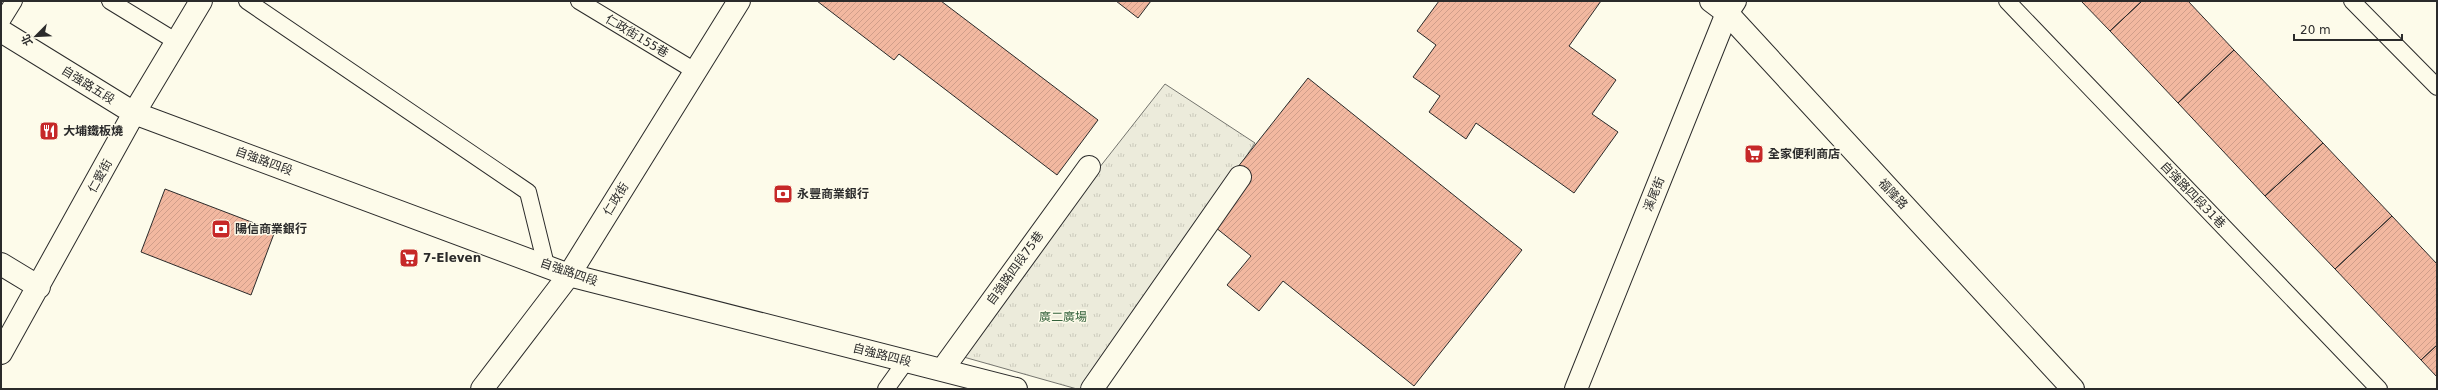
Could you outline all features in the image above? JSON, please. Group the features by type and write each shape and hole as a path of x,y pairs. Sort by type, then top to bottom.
{"street":[{"name":"仁愛街","path":"1,353 39,287 134,113 201,1"},
{"name":"仁政街","path":"482,389 569,275 739,1"},
{"name":"溪尾街","path":"1576,389 1724,5"},
{"name":"福隆路","path":"1724,5 2073,389"},
{"name":"自強路五段","path":"1,31 134,113"},
{"name":"自強路四段","path":"134,113 546,265 569,275 1016,389"},
{"name":"自強路四段75巷","path":"942,370 1089,166"},
{"path":"1092,389 1240,177"},
{"path":"1,264 39,287"}],"lane":[{"path":"1,22 14,1"},
{"path":"110,1 177,42"},
{"path":"247,1 528,192 546,265"},
{"name":"仁政街155巷","path":"579,1 695,71"},
{"name":"自強路四段31巷","path":"2007,1 2379,389"},
{"path":"2352,1 2437,87"},
{"path":"886,389 906,361"}],"green space":[{"name":"廣二廣場","path":"1165,84 1255,143 1092,389 1077,389 953,354"}],"building":[{"path":"817,1 941,1 1098,120 1057,175 899,54 894,60"},
{"path":"1116,1 1151,1 1138,18"},
{"path":"1439,1 1601,1 1569,46 1616,80 1592,114 1618,132 1574,193 1476,123 1466,139 1429,112 1440,96 1413,77 1436,45 1417,31"},
{"path":"2081,1 2142,1 2110,31"},
{"path":"2142,1 2188,1 2234,50 2178,103 2110,31"},
{"path":"2234,50 2323,143 2265,196 2178,103"},
{"path":"1308,78 1522,250 1414,386 1283,281 1259,311 1227,285 1251,256 1200,215"},
{"path":"2323,143 2392,216 2335,269 2265,196"},
{"path":"165,189 275,231 251,295 141,252"},
{"path":"2392,216 2437,264 2437,345 2421,360 2335,269"},
{"path":"2437,345 2437,377 2421,360"}],"place":[{"name":"大埔鐵板燒","path":"49,131"},
{"name":"全家便利商店","path":"1754,154"},
{"name":"永豐商業銀行","path":"783,194"},
{"name":"陽信商業銀行","path":"221,229"},
{"name":"7-Eleven","path":"409,258"}]}
